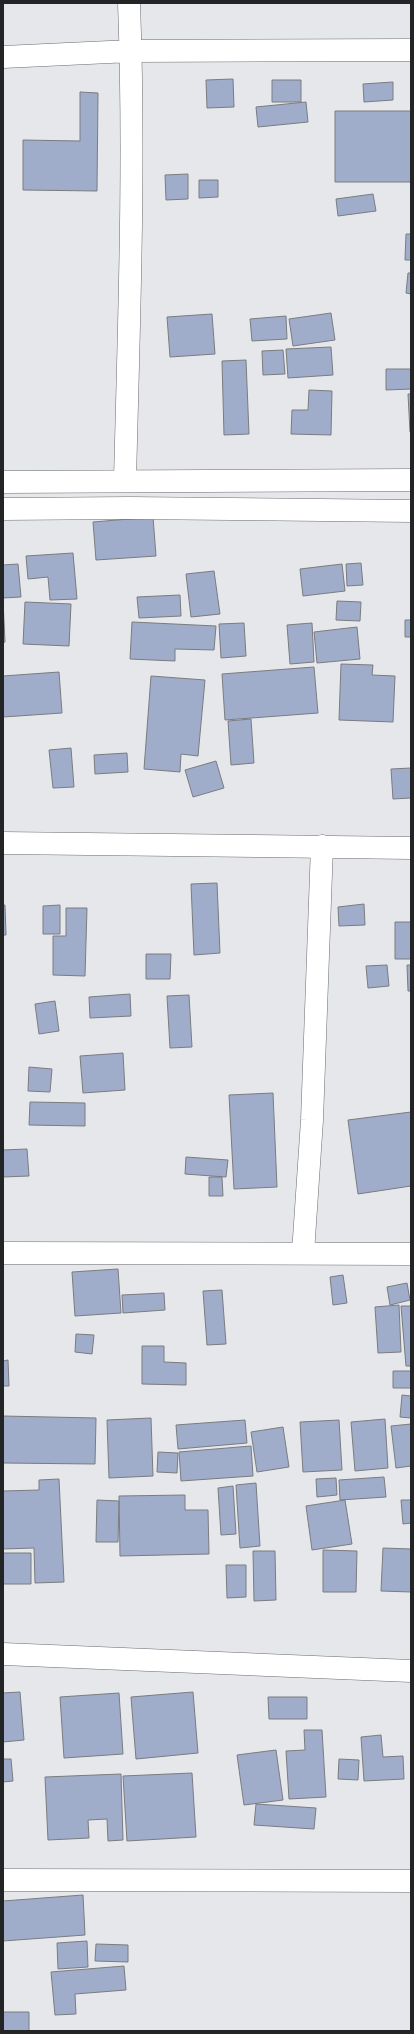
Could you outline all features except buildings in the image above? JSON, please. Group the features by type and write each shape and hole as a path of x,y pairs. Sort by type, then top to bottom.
{"street":[{"path":"126,480 130,294 131,51 129,3"},
{"path":"3,57 131,51 411,50"},
{"path":"3,482 126,480 411,480"},
{"path":"3,509 130,508 411,511"},
{"path":"3,843 411,848"},
{"path":"303,1253 312,1120 322,846"},
{"path":"3,1253 411,1254"},
{"path":"3,1654 411,1671"},
{"path":"3,1880 411,1882"}]}
